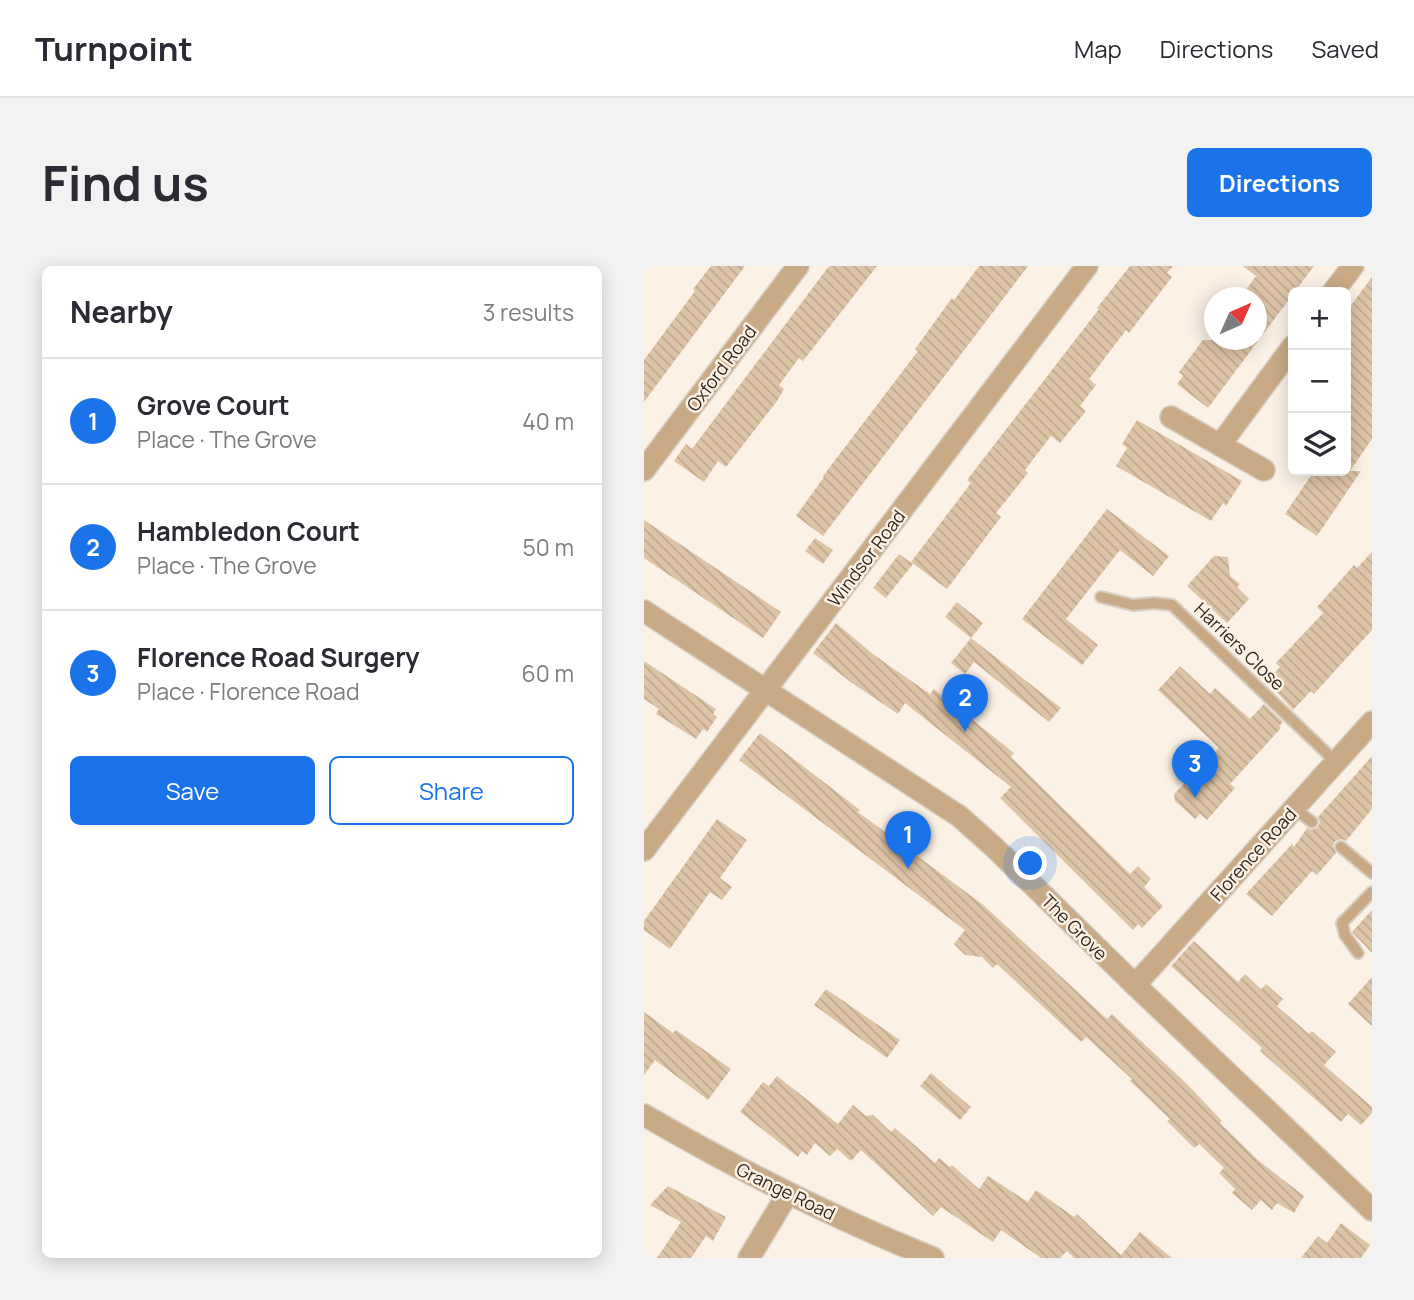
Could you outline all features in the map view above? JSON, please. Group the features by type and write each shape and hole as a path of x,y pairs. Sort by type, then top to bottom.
{"street":[{"name":"Oxford Road","path":"644,470 798,266"},
{"name":"Windsor Road","path":"644,850 1087,266"},
{"path":"1337,287 1353,266"},
{"path":"1220,444 1290,350"},
{"path":"1171,417 1264,470"},
{"name":"The Grove","path":"644,611 959,816 995,847 1135,985 1372,1210"},
{"name":"Florence Road","path":"1135,985 1372,722"},
{"name":"Grange Road","path":"644,1115 788,1193 933,1258"},
{"path":"749,1258 788,1193"}],"lane":[{"name":"Harriers Close","path":"1101,597 1133,605 1172,605 1336,762"},
{"path":"1294,808 1312,822"},
{"path":"1341,847 1372,873"},
{"path":"1358,953 1345,935 1342,923 1372,892"}],"building":[{"path":"711,266 745,266 644,402 644,360"},
{"path":"829,266 877,266 803,361 799,358 779,385 784,389 777,401 726,467 718,461 704,482 674,461 686,444 692,449"},
{"path":"979,266 1028,266 823,536 796,516 918,351 915,349 952,298 954,300"},
{"path":"1130,266 1173,266 1167,273 1172,277 1129,333 1126,330 1089,379 1096,385 1080,406 1086,411 1060,443 1051,436 1025,470 1028,473 996,513 1001,517 947,589 911,562 971,483 967,480"},
{"path":"1243,266 1314,266 1298,287 1288,287 1288,301 1267,329 1267,287 1248,287 1256,276"},
{"path":"1372,277 1372,439 1351,470 1351,350 1351,305"},
{"path":"1203,340 1204,350 1251,350 1208,408 1177,384 1183,376 1179,372"},
{"path":"1137,420 1242,481 1226,506 1223,503 1211,521 1116,466 1127,448 1122,444"},
{"path":"1351,471 1361,471 1317,536 1285,514 1311,476 1351,476"},
{"path":"1107,509 1169,556 1153,576 1120,550 1066,619 1098,645 1082,665 1022,619"},
{"path":"644,520 781,612 763,638 644,558"},
{"path":"815,538 833,550 823,564 805,551"},
{"path":"1372,552 1372,630 1314,694 1311,691 1293,710 1267,681 1280,667 1276,663 1323,613 1317,607 1354,565 1357,568"},
{"path":"899,554 913,564 886,598 873,588"},
{"path":"1214,556 1228,557 1230,576 1240,584 1237,587 1249,599 1227,623 1187,586"},
{"path":"957,602 983,623 971,638 945,617"},
{"path":"836,623 874,655 930,694 934,689 1014,753 1011,757 1130,874 1138,866 1151,879 1144,887 1163,906 1142,928 1138,924 1133,930 1000,798 1011,787 905,703 898,714 813,653"},
{"path":"971,638 1061,708 1049,722 974,662 965,674 951,663"},
{"path":"644,661 716,709 713,714 717,717 707,732 703,729 696,739 656,714 659,709 644,699"},
{"path":"1180,666 1210,694 1215,688 1250,719 1264,704 1283,722 1279,726 1281,728 1230,784 1235,788 1207,820 1200,814 1195,819 1175,801 1174,794 1219,748 1158,690"},
{"path":"760,733 860,810 858,812 982,904 1107,1019 1112,1014 1187,1084 1222,1121 1220,1123 1259,1161 1304,1196 1294,1213 1277,1203 1272,1210 1261,1200 1252,1210 1232,1193 1235,1189 1219,1173 1224,1168 1199,1144 1195,1148 1192,1146 1167,1121 1170,1119 1130,1081 1132,1079 1086,1037 1081,1042 997,964 993,968 982,957 965,955 954,944 965,930 739,760"},
{"path":"1372,756 1372,809 1346,841 1335,841 1333,846 1336,853 1317,875 1312,871 1272,916 1246,894 1292,844 1294,847 1307,828 1312,830 1318,827 1318,817"},
{"path":"717,819 747,840 720,878 732,887 722,900 710,892 670,949 644,930 644,921"},
{"path":"1372,910 1372,953 1352,932"},
{"path":"1194,941 1238,982 1245,974 1261,989 1266,984 1283,999 1277,1006 1309,1034 1312,1031 1336,1052 1324,1065 1372,1107 1372,1113 1361,1125 1348,1114 1341,1122 1260,1051 1262,1048 1171,966"},
{"path":"1372,977 1372,1026 1348,1004"},
{"path":"826,989 900,1040 887,1058 814,1005"},
{"path":"644,1012 673,1033 676,1030 731,1069 708,1100 655,1060 644,1075"},
{"path":"931,1073 971,1107 960,1120 920,1086"},
{"path":"777,1076 838,1124 853,1105 866,1116 873,1115 891,1132 895,1128 935,1163 939,1158 950,1167 952,1165 979,1189 988,1176 1028,1202 1036,1190 1074,1217 1077,1214 1121,1255 1140,1232 1172,1258 1074,1258 1067,1251 1060,1258 1041,1258 1001,1230 993,1242 941,1207 933,1216 861,1150 851,1161 837,1149 830,1156 815,1143 807,1155 802,1151 798,1157 740,1112 763,1082 769,1086"},
{"path":"668,1186 726,1217 713,1241 706,1236 691,1258 657,1258 681,1222 650,1205"},
{"path":"1341,1223 1370,1245 1361,1258 1301,1258 1318,1236 1327,1243"}],"place":[{"name":"Hambledon Court","path":"965,732"},
{"name":"Florence Road Surgery","path":"1195,798"},
{"name":"Grove Court","path":"908,869"}]}
